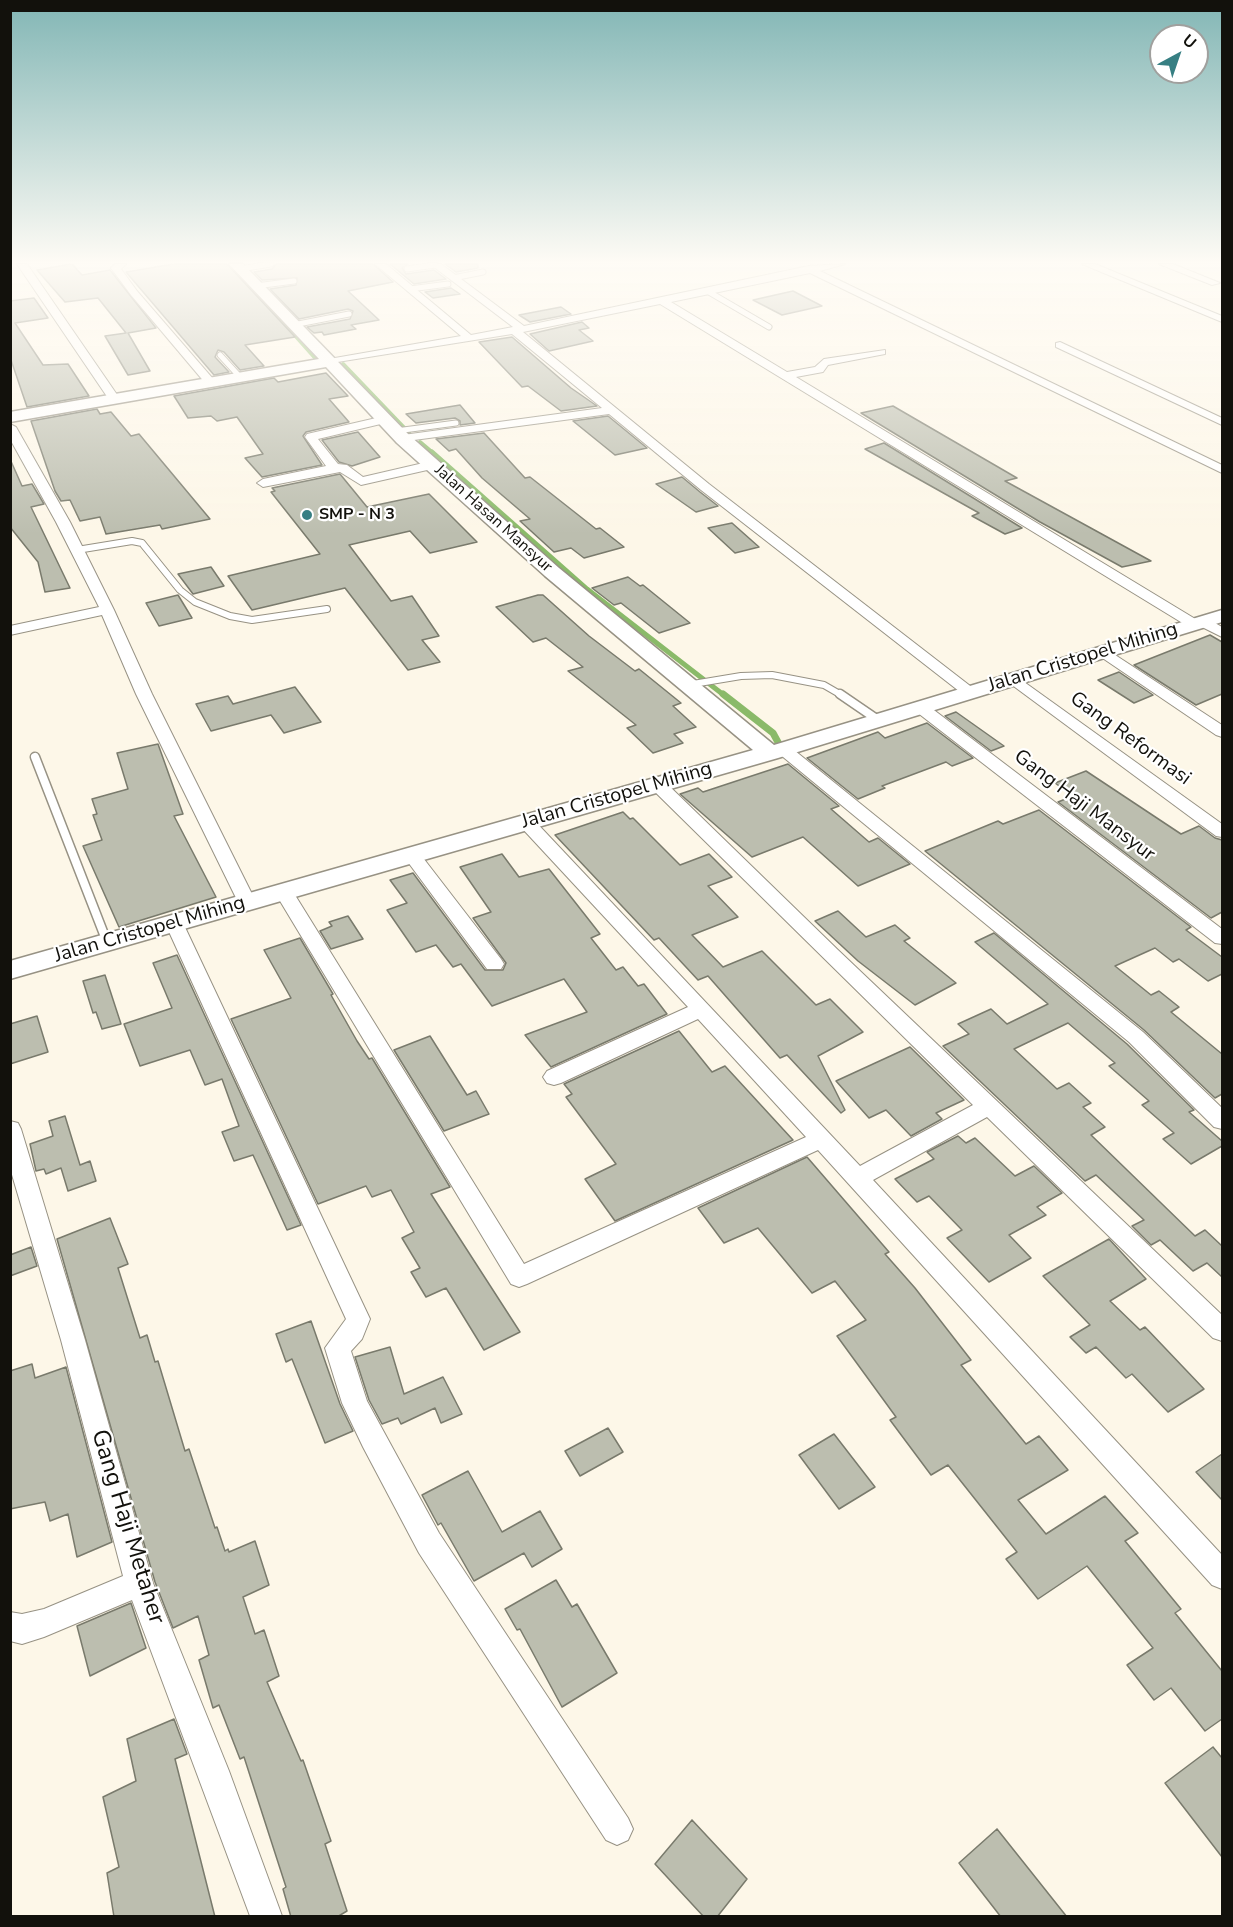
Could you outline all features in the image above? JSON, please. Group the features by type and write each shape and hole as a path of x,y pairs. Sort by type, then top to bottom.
{"street":[{"path":"83,354 114,399"},
{"path":"186,354 210,382"},
{"name":"Jalan Hasan Mansyur","path":"321,354 432,465 552,572 687,685 776,751"},
{"path":"10,417 376,354"},
{"path":"547,354 715,495 970,692"},
{"path":"751,354 1211,624"},
{"path":"786,375 820,369 824,362 870,354"},
{"path":"985,354 1222,469"},
{"path":"1079,354 1222,422"},
{"path":"334,468 311,437 611,410"},
{"path":"10,428 77,550 107,610 144,694 247,902"},
{"path":"263,483 342,467 361,481 432,465"},
{"path":"10,632 107,610"},
{"name":"Jalan Cristopel Mihing","path":"10,970 776,751 1103,652 1211,624"},
{"path":"1103,652 1222,732"},
{"name":"Gang Reformasi","path":"1013,679 1222,832"},
{"name":"Gang Haji Mansyur","path":"920,707 1222,938"},
{"path":"776,751 1136,1037 1222,1121"},
{"path":"658,785 1222,1329"},
{"path":"525,821 822,1139 1222,1575"},
{"path":"411,854 495,964"},
{"path":"284,891 519,1277 822,1139"},
{"path":"174,922 358,1319 354,1331 338,1348 356,1403 372,1438 429,1543 617,1829"},
{"path":"554,1077 700,1009"},
{"path":"858,1178 989,1106"},
{"name":"Gang Haji Metaher","path":"10,1130 73,1340 139,1583 213,1771 266,1917"},
{"path":"10,1626 22,1629 44,1623 139,1583"}],"lane":[{"path":"220,355 240,377"},
{"path":"395,430 456,423"},
{"path":"77,550 132,541 142,543 180,590 195,602 230,616 252,620 327,609"},
{"path":"687,685 741,676 772,675 798,678 824,685 859,705 878,720"},
{"path":"35,757 107,942"}],"building":[{"path":"10,354 36,354 43,365 68,364 89,396 27,407"},
{"path":"116,354 140,354 150,371 128,375"},
{"path":"196,354 216,354 215,357 229,372 214,375"},
{"path":"226,354 253,354 264,366 240,370"},
{"path":"490,354 532,354 571,388 597,406 561,411 528,386 522,387"},
{"path":"326,373 348,396 329,399 349,422 306,432 303,436 322,465 262,477 245,458 263,454 237,417 217,421 211,416 188,418 174,396 274,378 278,382"},
{"path":"460,405 475,423 460,425 460,421 455,418 416,423 406,414"},
{"path":"893,406 1017,478 1005,481 1151,561 1122,567 1040,522 861,413"},
{"path":"97,409 100,414 111,412 131,436 139,434 210,519 162,529 160,525 106,534 100,517 80,521 70,500 61,501 55,491 31,421"},
{"path":"608,416 647,448 615,455 573,421"},
{"path":"358,432 380,457 352,466 339,462 322,440"},
{"path":"484,433 525,478 530,477 596,529 600,528 624,547 584,558 571,548 554,552 520,521 530,519 482,478 456,449 449,451 436,439"},
{"path":"884,443 1022,528 1005,534 972,516 979,513 865,449"},
{"path":"10,459 22,486 32,484 44,504 31,507 70,588 45,592 38,562 10,527"},
{"path":"340,474 367,507 429,494 477,542 430,553 410,531 349,545 391,601 412,596 439,636 422,640 440,662 408,670 345,588 252,610 228,576 320,554 271,492 275,491 272,488"},
{"path":"682,477 718,506 696,512 656,484"},
{"path":"732,523 759,547 735,553 708,528"},
{"path":"211,567 224,586 193,594 178,574"},
{"path":"628,577 640,586 643,585 690,623 659,633 621,603 614,605 592,588"},
{"path":"178,595 192,618 159,626 146,603"},
{"path":"543,595 589,636 635,671 639,669 681,703 673,706 696,727 674,734 683,743 653,753 627,728 636,725 568,671 583,667 546,638 533,642 496,607"},
{"path":"1210,635 1222,642 1222,694 1196,705 1134,665"},
{"path":"1119,672 1153,695 1134,703 1098,680"},
{"path":"295,687 321,722 284,733 271,715 211,731 196,704 228,696 233,704"},
{"path":"956,712 1004,746 991,751 945,716"},
{"path":"927,723 973,758 952,766 946,762 882,786 885,788 858,799 807,758 878,732 885,738"},
{"path":"158,744 183,814 174,816 216,897 119,927 83,846 102,840 93,815 97,814 92,799 128,789 117,753"},
{"path":"788,764 839,806 831,809 869,842 878,838 910,864 858,886 803,837 752,857 680,794 698,788 703,792"},
{"path":"1086,771 1181,834 1199,826 1215,838 1222,840 1222,912 1211,918 1058,802 1073,796 1055,783"},
{"path":"1039,810 1191,927 1186,930 1222,957 1222,974 1208,981 1179,959 1173,962 1155,948 1115,966 1151,995 1159,991 1179,1007 1171,1012 1222,1054 1222,1094 1215,1098 1144,1030 925,851 998,821 1003,824"},
{"path":"623,812 630,819 633,818 680,865 709,854 732,877 708,886 738,917 692,935 723,967 762,951 816,1005 830,999 863,1032 818,1056 845,1110 841,1113 787,1055 780,1058 708,976 698,980 659,938 654,940 555,835"},
{"path":"502,854 519,877 549,869 600,934 591,938 616,970 623,967 638,986 644,984 667,1014 551,1067 525,1035 587,1012 564,979 492,1006 461,964 453,967 436,945 416,952 387,910 407,903 390,880 413,873 485,970 503,970 506,963 473,918 491,912 460,867"},
{"path":"838,911 866,937 895,925 910,938 904,941 956,983 915,1005 858,961 815,921"},
{"path":"348,916 363,939 331,949 320,931 332,926 329,922"},
{"path":"994,933 1127,1044 1194,1110 1189,1112 1222,1141 1222,1146 1191,1164 1163,1139 1174,1133 1142,1105 1149,1101 1109,1066 1115,1063 1068,1023 1014,1049 1057,1089 1069,1083 1091,1103 1083,1107 1105,1127 1091,1135 1195,1236 1205,1230 1222,1246 1222,1277 1207,1263 1193,1271 1160,1240 1151,1245 1132,1226 1144,1220 1096,1175 1085,1181 943,1046 969,1034 958,1024 991,1009 1007,1024 1048,1004 975,942"},
{"path":"300,938 357,1041 369,1059 372,1058 450,1187 431,1194 520,1332 484,1350 446,1288 426,1297 411,1272 420,1268 402,1238 414,1232 391,1190 372,1197 366,1186 318,1204 231,1019 291,998 264,950"},
{"path":"177,955 301,1225 287,1230 253,1155 234,1161 222,1132 239,1126 222,1079 205,1085 190,1050 140,1066 124,1024 172,1008 153,963"},
{"path":"105,975 121,1024 102,1029 96,1012 93,1013 83,981"},
{"path":"37,1016 48,1052 10,1064 10,1024"},
{"path":"679,1031 712,1072 725,1066 793,1140 615,1221 585,1179 616,1164 566,1097 572,1094 564,1084"},
{"path":"430,1036 467,1095 476,1091 489,1114 444,1131 394,1050"},
{"path":"910,1047 964,1100 936,1113 942,1119 911,1136 886,1110 869,1118 836,1081"},
{"path":"65,1116 80,1165 90,1161 96,1181 68,1191 61,1168 46,1174 44,1169 36,1171 30,1144 53,1136 49,1121"},
{"path":"958,1136 966,1143 975,1138 1015,1176 1034,1166 1062,1193 1037,1207 1046,1215 1009,1235 1031,1258 989,1282 947,1238 962,1230 929,1196 917,1202 895,1179 934,1159 927,1152"},
{"path":"807,1157 889,1252 885,1254 915,1288 971,1360 961,1365 1026,1444 1039,1436 1068,1470 1018,1500 1046,1534 1105,1496 1138,1533 1125,1541 1181,1609 1175,1613 1222,1671 1222,1719 1205,1731 1171,1688 1154,1700 1127,1665 1153,1648 1087,1566 1038,1599 1006,1559 1017,1552 948,1465 931,1475 890,1420 896,1417 837,1336 866,1320 835,1281 812,1293 758,1228 724,1243 698,1208"},
{"path":"110,1218 128,1264 118,1268 140,1338 147,1335 155,1362 158,1361 185,1451 189,1449 225,1551 228,1549 229,1552 255,1541 269,1585 243,1597 255,1634 264,1630 279,1676 267,1682 301,1761 303,1760 331,1841 325,1844 347,1911 337,1917 291,1917 283,1889 286,1887 244,1757 240,1759 219,1705 213,1708 199,1660 209,1655 198,1616 173,1628 155,1582 57,1239"},
{"path":"1109,1239 1146,1279 1110,1301 1140,1330 1145,1327 1204,1389 1168,1412 1132,1374 1126,1378 1096,1347 1086,1353 1070,1337 1090,1325 1043,1276"},
{"path":"31,1247 37,1266 10,1276 10,1255"},
{"path":"311,1321 340,1404 353,1431 325,1443 292,1359 286,1362 276,1334"},
{"path":"390,1347 404,1394 443,1377 462,1414 441,1423 435,1408 401,1424 398,1418 382,1424 369,1400 355,1357"},
{"path":"32,1364 35,1378 66,1367 112,1542 77,1557 68,1514 50,1521 45,1502 10,1509 10,1371"},
{"path":"608,1428 623,1452 580,1476 565,1451"},
{"path":"834,1434 875,1487 839,1509 799,1455"},
{"path":"1222,1454 1222,1500 1196,1472"},
{"path":"468,1471 502,1532 540,1511 562,1549 532,1567 524,1553 474,1581 441,1523 438,1525 422,1495"},
{"path":"556,1580 572,1607 577,1604 617,1673 562,1707 520,1629 517,1630 505,1609"},
{"path":"131,1603 146,1648 90,1676 77,1626"},
{"path":"174,1719 187,1754 175,1759 215,1917 114,1917 107,1873 119,1867 103,1797 136,1781 127,1739"},
{"path":"1213,1747 1222,1758 1222,1857 1165,1783"},
{"path":"692,1820 747,1879 717,1917 704,1917 655,1864"},
{"path":"997,1829 1067,1917 1001,1917 959,1863"}],"waterway":[{"path":"311,354 316,359"},
{"path":"343,364 409,433"},
{"path":"420,442 433,453"},
{"path":"432,452 587,589 725,696"},
{"path":"723,694 773,733 779,744"}],"place":[{"name":"SMP - N 3","path":"307,515"}]}
